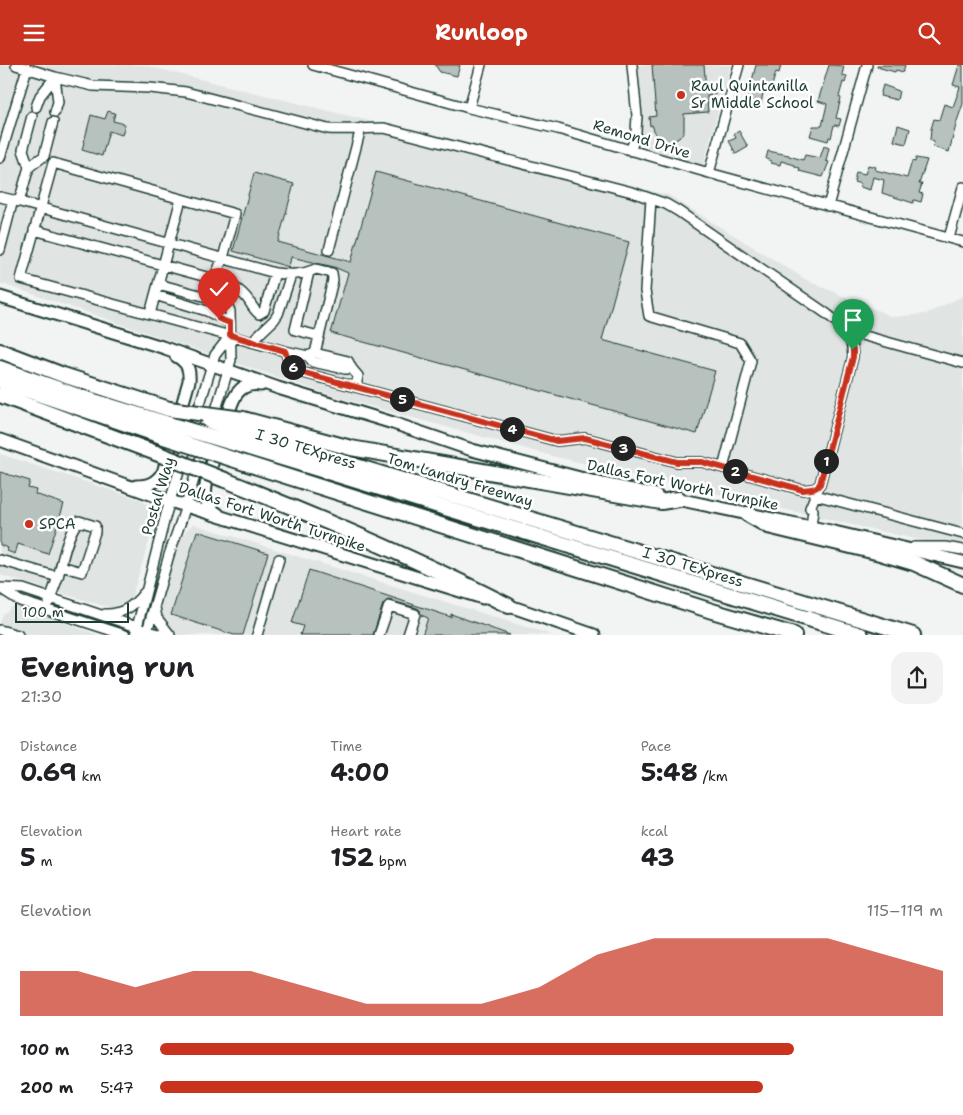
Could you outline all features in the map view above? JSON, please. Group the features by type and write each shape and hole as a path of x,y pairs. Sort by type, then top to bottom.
{"highway":[{"name":"Tom Landry Freeway","path":"0,351 167,416 241,425 913,635"},
{"name":"I 30 TEXpress","path":"0,368 84,397 167,416 236,444 861,635"},
{"path":"0,381 232,459 794,635"},
{"path":"0,395 156,453 338,526 509,606"},
{"path":"241,425 376,453 661,502 679,499"},
{"path":"748,514 768,525 914,563 963,585"}],"main road":[{"name":"Dallas Fort Worth Turnpike","path":"0,297 162,347 278,388 393,423 472,450 603,484 811,527 963,562"},
{"path":"129,486 146,486 156,482 163,473 189,381 190,371 183,360 162,347"},
{"path":"223,518 209,507 206,498 206,488 234,396 244,387 256,384 278,388"},
{"name":"Dallas Fort Worth Turnpike","path":"0,440 170,501 509,606 594,635"}],"street":[{"path":"16,65 93,86 150,88 186,92 328,129 384,128 624,190 666,204 684,214 827,314 847,331 963,363"},
{"path":"469,107 481,65"},
{"path":"632,65 637,116 632,151"},
{"path":"709,173 739,65"},
{"path":"828,206 866,65"},
{"name":"Remond Drive","path":"317,66 558,129 709,173 963,242"},
{"path":"0,158 27,68"},
{"path":"29,167 23,149 40,96 55,77"},
{"path":"55,77 58,102 55,111"},
{"path":"0,250 29,167 44,156 53,122"},
{"path":"329,249 361,128"},
{"path":"214,279 223,258 235,214 53,163 21,279 251,341 286,355 311,354"},
{"path":"949,238 963,187"},
{"path":"0,197 275,273 291,275 316,269 332,273 333,280 319,337 311,354 313,362 352,369 358,376 356,387"},
{"path":"150,314 181,199"},
{"path":"651,199 645,291 649,316 740,343 751,361 723,468"},
{"path":"34,231 227,283 236,287 259,314 264,311 275,273"},
{"path":"309,272 295,330 319,337"},
{"path":"251,341 278,314 291,275"},
{"name":"Postal Way","path":"146,633 231,360 230,311 226,302 158,284"},
{"path":"155,295 207,311 230,323"},
{"path":"811,527 813,510 810,508 812,499 820,484 853,357 853,350 847,331"},
{"name":"Postal Way","path":"135,631 170,501 215,355 230,335"},
{"path":"286,355 290,365 300,372 557,441 585,438 677,462 702,462 803,490 816,491 963,534"},
{"path":"46,610 74,525 79,521 94,527 95,532 82,572 61,566"},
{"path":"902,547 945,547 963,550"},
{"path":"257,635 279,559"},
{"path":"0,560 58,577"},
{"path":"0,588 22,589 108,615 127,609 137,602 146,591"},
{"path":"0,588 20,601 125,635"},
{"path":"155,606 157,619 170,635"},
{"path":"379,635 388,606 415,614 408,635"},
{"path":"98,613 135,631 161,635"},
{"path":"0,630 18,635"}],"shaded area":[{"path":"0,65 143,65 668,195 810,282 893,317 926,314 963,296 963,550 552,456 337,397 0,283"},
{"name":"Raul Quintanilla Sr Middle School","path":"637,65 731,65 703,166 644,148 638,141 642,124"},
{"path":"0,454 141,500 153,509 155,522 131,599 111,608 0,575"},
{"path":"193,524 552,635 175,634 162,621 159,605 172,560 186,530"},
{"path":"15,605 98,635 0,635 0,623 3,614"}],"building":[{"path":"435,65 460,65 457,76 440,72"},
{"path":"652,65 704,65 706,90 714,89 715,95 707,96 708,112 684,114 684,131 674,141 667,142 661,139 656,135 652,125 650,126 649,117 656,116"},
{"path":"756,65 781,65 779,73 776,72 771,89 766,87 761,104 747,100"},
{"path":"829,65 844,66 842,75 847,76 845,83 843,82 839,97 841,98 836,118 841,119 839,126 834,125 831,138 829,137 828,141 810,136 813,126 822,126 827,104 818,101"},
{"path":"877,65 905,65 903,72 896,70 895,72 877,67"},
{"path":"959,65 963,65 963,104 949,152 933,147 934,142 930,140 931,129 934,119 939,120 944,104 953,107 960,87 953,85"},
{"path":"883,85 899,91 897,100 880,96"},
{"path":"108,111 115,113 113,121 125,124 122,135 109,131 102,156 82,150 91,115 105,119"},
{"path":"898,125 910,129 906,144 894,141"},
{"path":"739,131 748,147 736,154 729,141 736,138 734,134"},
{"path":"824,146 829,148 826,161 829,162 823,177 799,171 800,168 795,167 795,165 781,161 780,165 771,163 771,161 766,159 768,151 803,160 805,155 820,158"},
{"path":"916,158 927,160 919,184 922,184 919,193 923,194 921,202 914,200 913,203 882,193 884,180 873,177 870,190 860,187 861,184 854,182 856,172 865,174 868,165 876,167 875,170 907,178 912,161 915,162"},
{"path":"376,172 629,242 602,340 715,371 697,434 331,333 348,273 334,267 291,257 289,267 233,251 254,173 294,184 278,242 351,262"},
{"name":"SPCA","path":"0,472 30,481 28,488 36,490 35,494 64,504 48,554 18,544 15,554 7,551 8,548 0,545"},
{"path":"197,531 268,553 243,635 234,635 171,615"},
{"path":"309,570 451,617 451,614 510,635 422,635 428,618 421,615 420,610 417,608 388,600 383,604 373,635 300,635 303,626 292,623"}],"place":[{"name":"Raul Quintanilla Sr Middle School","path":"681,95"},
{"name":"SPCA","path":"29,524"}],"route":[{"path":"219,319 230,323 230,335 285,351 290,365 300,372 557,441 585,438 677,462 702,462 803,490 813,489 820,484 853,357 853,350"}]}
